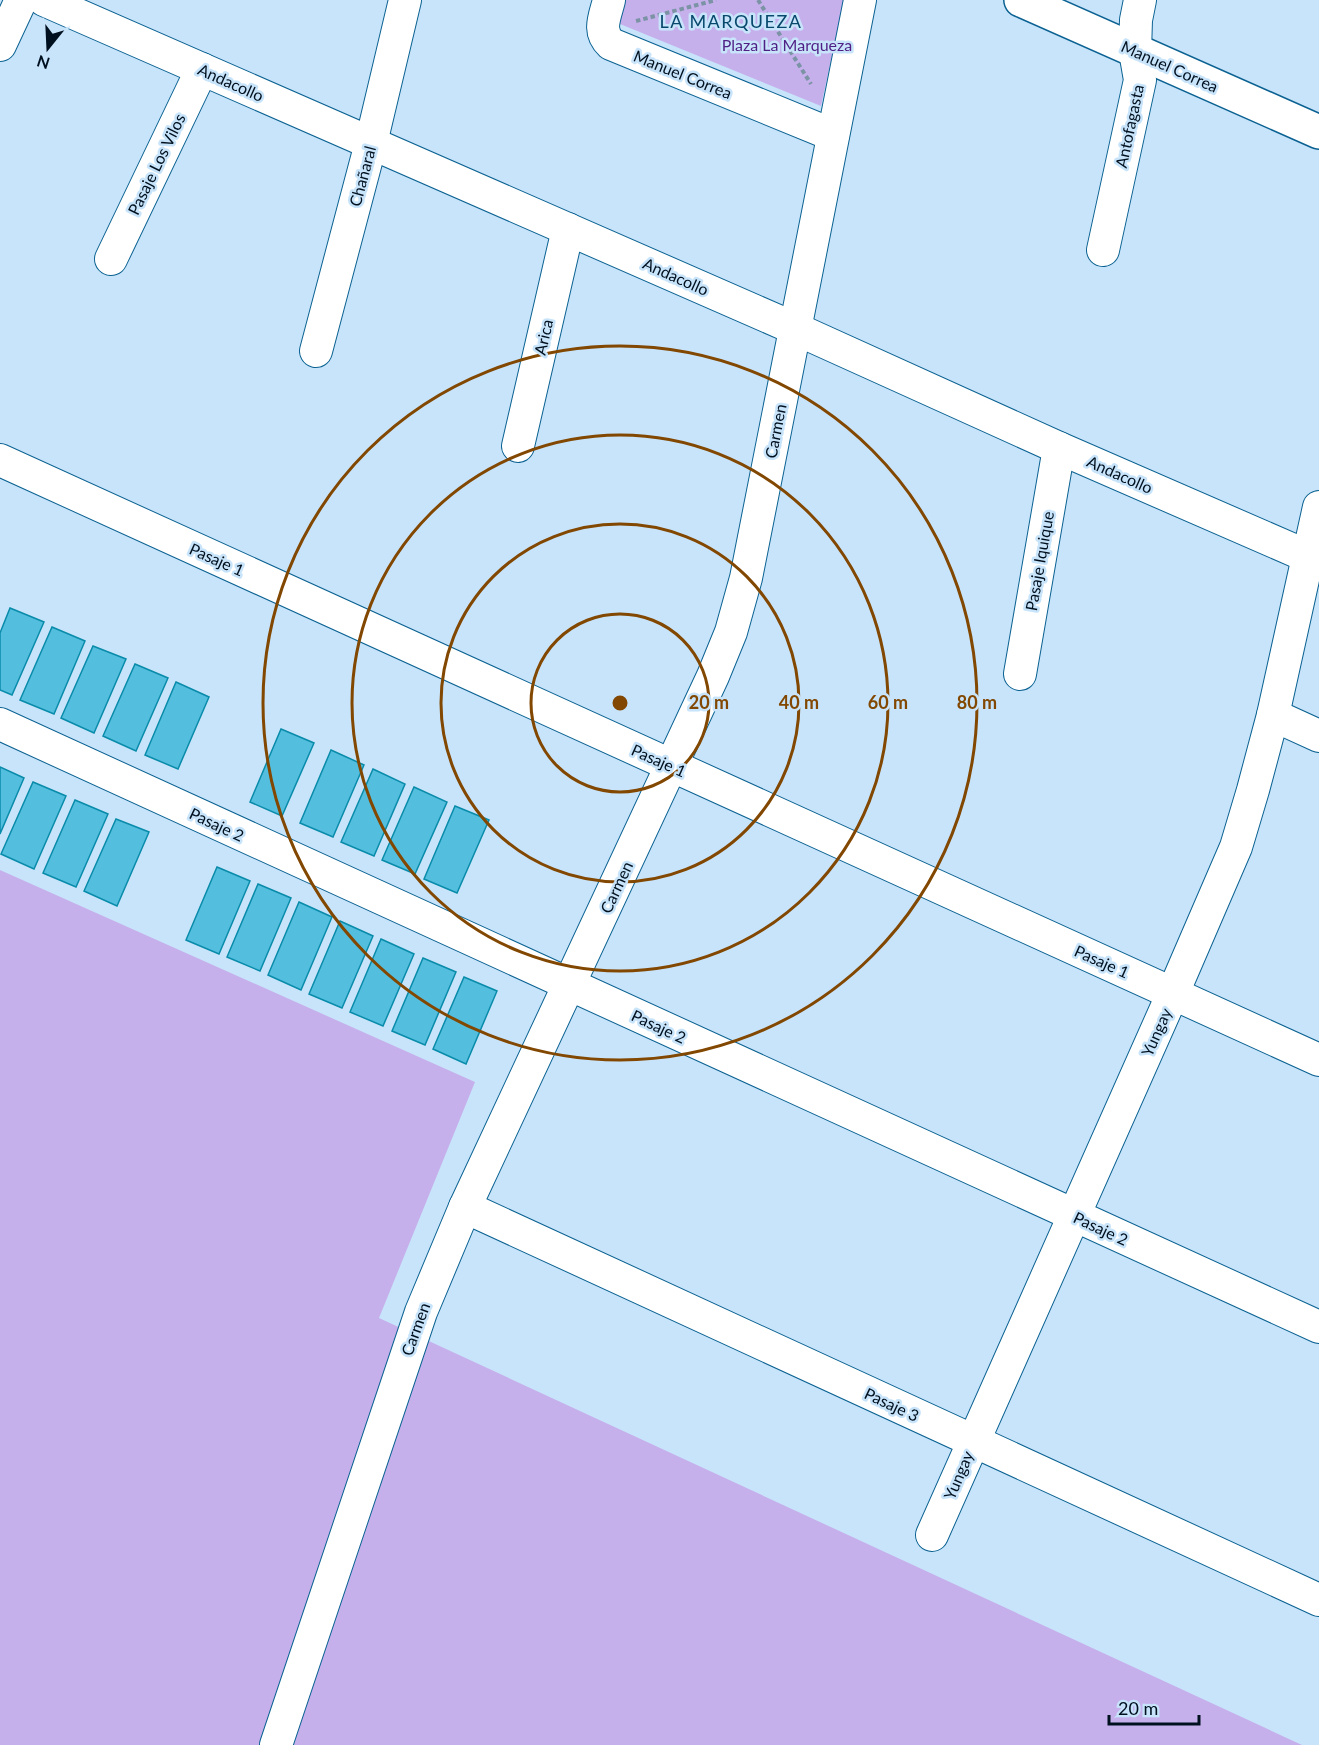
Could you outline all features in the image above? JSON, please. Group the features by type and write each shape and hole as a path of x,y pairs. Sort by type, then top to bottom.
{"street":[{"path":"0,45 21,0"},
{"name":"Andacollo","path":"44,0 796,329 1059,448 1307,556"},
{"name":"Chañaral","path":"316,351 371,143 405,0"},
{"name":"Carmen","path":"276,1745 421,1311 465,1207 672,766 732,632 746,578 860,0"},
{"name":"Manuel Correa","path":"1021,0 1319,132"},
{"name":"Antofagasta","path":"1103,250 1140,80 1136,51 1136,20 1140,0"},
{"name":"Manuel Correa","path":"607,9 602,28 604,38 611,44 836,121"},
{"name":"Pasaje Los Vilos","path":"111,259 202,69"},
{"name":"Arica","path":"518,446 568,229"},
{"name":"Pasaje Iquique","path":"1020,674 1059,448"},
{"name":"Pasaje 1","path":"0,460 1319,1060"},
{"name":"Yungay","path":"932,1535 1236,847 1273,715 1319,507"},
{"path":"1273,715 1319,736"},
{"name":"Pasaje 2","path":"0,724 1319,1327"},
{"name":"Pasaje 3","path":"465,1207 1319,1600"}],"path":[{"path":"607,9 627,23 716,0"},
{"path":"758,0 836,121"}],"green space":[{"name":"Plaza La Marqueza","path":"625,0 844,0 821,106 620,24"},
{"path":"0,870 475,1082 379,1318 1302,1745 0,1745"}],"building":[{"path":"10,608 44,622 12,695 0,690 0,633"},
{"path":"52,627 85,641 54,714 20,700"},
{"path":"93,646 126,659 94,733 61,718"},
{"path":"135,664 168,678 136,751 103,736"},
{"path":"176,682 209,697 178,769 145,755"},
{"path":"281,729 314,743 282,816 250,802"},
{"path":"331,750 364,765 333,837 300,823"},
{"path":"0,767 24,778 0,834"},
{"path":"373,769 405,784 374,856 341,842"},
{"path":"33,782 66,796 34,869 1,854"},
{"path":"414,787 447,802 415,874 382,860"},
{"path":"75,800 108,814 76,887 43,873"},
{"path":"455,806 489,820 457,893 424,879"},
{"path":"116,819 149,832 117,906 84,891"},
{"path":"217,867 250,881 219,954 186,940"},
{"path":"258,884 291,898 260,971 227,957"},
{"path":"299,902 332,917 301,990 268,975"},
{"path":"340,921 373,936 342,1008 309,994"},
{"path":"381,939 414,954 383,1026 350,1012"},
{"path":"423,958 456,972 425,1045 392,1031"},
{"path":"464,977 497,991 466,1064 433,1049"}],"district":[{"name":"LA MARQUEZA","path":"731,21"}]}
